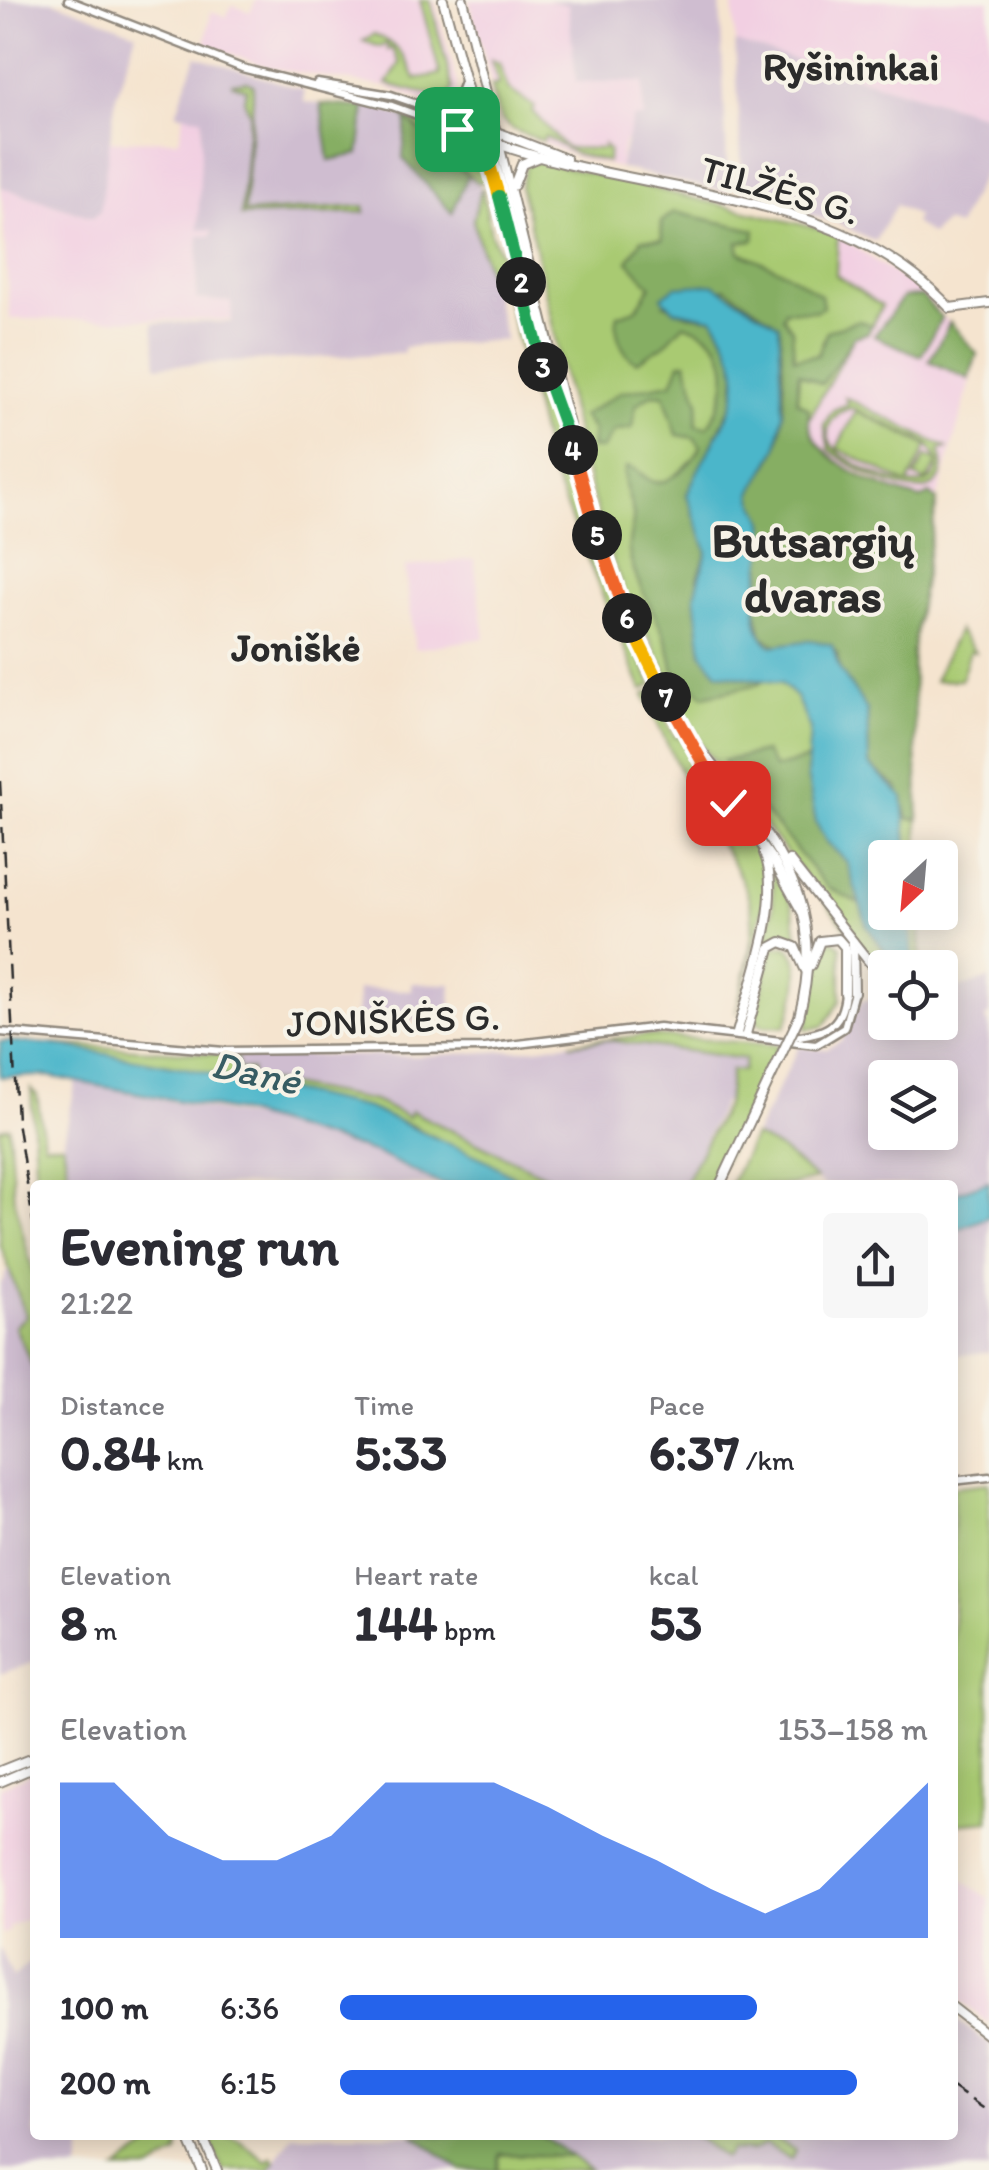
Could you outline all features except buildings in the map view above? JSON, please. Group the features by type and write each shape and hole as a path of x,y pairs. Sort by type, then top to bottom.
{"main road":[{"name":"TILŽĖS G.","path":"68,0 242,68 392,106 539,157 806,218 843,232 901,265 950,308 989,303"},
{"path":"443,0 543,368 623,609 684,730 802,912"},
{"path":"463,0 557,362 575,458"},
{"path":"436,108 448,107 458,98 464,81"},
{"name":"TILŽĖS G.","path":"303,83 354,87 436,108 574,164"},
{"path":"513,190 520,167 539,157"},
{"path":"684,730 868,961"},
{"path":"728,803 738,795"},
{"path":"742,1034 769,908 769,870 760,844"},
{"path":"777,847 798,887 807,978"},
{"path":"722,1180 800,1017 807,978 820,941 833,937 845,947 850,992"},
{"path":"742,1034 773,946 781,942 795,947 807,978"},
{"path":"850,992 853,942"},
{"name":"JONIŠKĖS G.","path":"0,1032 224,1051 485,1048 659,1027 788,1039 811,1045 832,1039 850,1020 850,992"},
{"path":"958,1480 989,1477"},
{"path":"0,1771 30,1758"},
{"path":"0,1782 30,1769"},
{"path":"958,2013 989,2036"},
{"path":"189,2140 202,2170"},
{"path":"204,2140 217,2170"}],"shaded area":[{"path":"0,0 51,0 136,33 116,97 100,211 93,217 1,187"},
{"path":"256,0 434,0 458,84 455,99 435,105 387,87 272,68 205,45 211,12 226,17 232,5 250,12"},
{"path":"469,0 547,0 568,5 643,82 644,118 623,144 619,168 575,157 503,125"},
{"path":"547,0 720,0 728,192 619,168 633,118 644,118 643,82 576,82 568,5"},
{"path":"733,0 989,0 989,116 735,42"},
{"path":"735,42 989,116 989,161 957,227 945,222 931,235 914,223 917,216 896,205 875,241 835,222 743,197"},
{"path":"196,56 304,90 304,102 321,104 329,159 359,154 366,102 407,119 403,158 453,211 462,180 468,175 479,183 482,198 476,217 505,340 404,347 404,353 157,366 153,323 232,322 231,302 196,299 199,236 211,236 212,230 198,229 202,118 176,113"},
{"path":"184,114 202,117 199,229 212,229 211,236 199,236 196,299 232,302 232,320 10,319 1,187 93,217 100,211 107,141 179,140"},
{"path":"838,235 922,293 978,355 937,500 930,494 922,499 906,495 826,456 811,435 799,372 827,380 854,336 868,333 882,306 836,275"},
{"path":"474,559 485,638 415,649 405,567"},
{"path":"989,979 989,1016 985,1018 989,1025 989,1181 958,1192 958,1180 817,1180 780,1150 754,1136 799,1047 827,1049 842,1040 862,1000 868,999 868,1040 958,1040 958,988"},
{"path":"411,983 452,984 450,1020 357,1019 358,989 411,990"},
{"path":"601,1039 745,1059 743,1071 731,1070 727,1102 723,1102 686,1180 555,1180 412,1111 408,1117 374,1101 251,1078 239,1070 236,1055 420,1056 520,1050"},
{"path":"76,1082 291,1126 377,1153 432,1180 69,1180 63,1144"},
{"path":"989,1217 989,1352 958,1355 958,1229"},
{"path":"9,1266 26,1316 15,1328 30,1360 30,1664 0,1674 0,1286"},
{"path":"30,1774 30,1917 2,1934 0,1787"},
{"path":"958,1877 989,1898 989,2024 958,1999"},
{"path":"0,1948 13,1977 30,1962 30,2140 83,2140 79,2170 0,2170"},
{"path":"958,2021 989,2044 989,2170 590,2170 548,2140 958,2140"},
{"path":"290,2140 420,2140 462,2170 269,2170"}],"green space":[{"path":"420,0 430,0 453,89 446,99 387,84 400,63 392,48 388,50 387,43 381,47 363,41 374,34 395,46 415,79 440,74"},
{"path":"491,60 499,63 508,89 535,107 532,111 566,148 604,149 604,145 609,151 607,162 573,153 545,136 543,141 505,124 491,86 499,84"},
{"path":"247,81 253,85 253,98 244,213 364,206 365,212 241,216 250,113 244,100 247,89 231,83"},
{"path":"321,104 365,107 359,154 329,160"},
{"path":"401,115 476,145 490,191 485,180 479,183 468,175"},
{"path":"407,119 468,175 452,213 403,158"},
{"path":"540,161 829,231 838,235 836,275 882,306 868,333 854,337 807,423 825,451 854,472 905,494 921,499 930,494 937,500 912,653 918,840 868,840 868,930 920,930 921,950 868,950 868,956 706,751 667,686 671,682 644,628 640,630 618,577 584,467 520,186 527,163"},
{"path":"482,187 491,234 509,270 504,283 489,277 473,220"},
{"path":"674,212 755,230 754,240 738,242 740,252 785,272 821,295 823,307 815,311 785,310 783,317 792,329 794,358 818,355 827,331 859,320 871,325 868,333 854,337 822,384 799,373 797,401 809,408 810,426 830,456 866,479 921,499 930,494 937,500 912,653 919,819 908,819 898,788 869,765 867,710 839,668 837,652 801,642 781,648 762,636 754,601 761,575 764,526 751,498 780,435 784,391 780,331 775,322 726,288 665,304 688,315 713,318 737,358 734,400 687,494 707,551 698,578 718,673 761,681 704,696 673,669 666,639 629,552 633,518 625,473 626,467 631,468 651,481 661,482 682,470 701,447 694,438 677,435 664,395 652,394 636,405 632,428 614,431 602,449 591,448 593,430 582,416 621,392 672,383 680,363 686,362 699,402 696,425 707,427 716,412 722,397 725,366 714,341 684,324 664,345 637,362 627,354 618,335 618,315 636,309 651,286 628,261 642,239 662,240 661,222"},
{"path":"922,296 942,318 921,356 874,336 903,297"},
{"path":"514,299 564,444 599,564 652,685 642,690 551,471 509,308 508,301"},
{"path":"950,322 977,354 969,379 929,361"},
{"path":"845,397 947,448 939,450 943,466 938,481 929,488 900,487 851,465 829,449 824,424 833,410 847,404","holes":["852,408 927,443 938,461 926,456 915,477 926,482 892,480 844,456 830,442 830,423 839,413"]},
{"path":"856,411 927,446 908,484 837,448"},
{"path":"958,630 975,652 970,651 961,680 934,681"},
{"path":"650,692 716,801 694,800 644,695"},
{"path":"765,752 774,768 808,759 816,822 826,841 847,862 864,906 827,887 723,761"},
{"path":"732,815 764,861 767,893 736,1014 750,951 751,910 737,871 703,816"},
{"path":"773,867 792,905 799,946 785,938 767,946 747,1020 773,909"},
{"path":"833,940 841,946 841,1000 824,1026 806,1030 820,948"},
{"path":"787,946 797,962 798,973 792,1008 785,1027 763,1026 755,1020 771,953 775,947"},
{"path":"644,1035 779,1045 714,1180 687,1180 727,1102 731,1070 743,1071 745,1059 606,1040"},
{"path":"51,1044 236,1055 239,1070 251,1070 251,1078 374,1101 408,1117 411,1111 555,1180 517,1180 409,1124 240,1079"},
{"path":"31,1089 37,1095 44,1144 63,1144 69,1180 36,1180"},
{"path":"9,1127 14,1198 30,1260 30,1360 15,1327 26,1316 0,1244 0,1129"},
{"path":"754,1136 780,1149 816,1179 812,1180 732,1180"},
{"path":"989,1483 989,1821 958,1824 958,1486"},
{"path":"158,2140 179,2140 178,2154 151,2170 116,2170"},
{"path":"209,2140 238,2140 267,2162 272,2157 275,2161 269,2170 223,2170"},
{"path":"420,2140 548,2140 571,2156 500,2154 497,2170 462,2170"},
{"path":"700,2140 777,2140 795,2150 791,2159 765,2144 753,2151 731,2150 725,2158"},
{"path":"500,2154 571,2156 590,2170 497,2170"}],"water":[{"path":"713,284 779,325 783,414 777,448 752,493 763,518 765,536 757,623 772,646 811,640 832,645 839,668 867,710 869,765 903,797 907,840 868,840 868,927 847,862 826,841 816,822 807,775 810,729 796,697 781,683 718,673 702,654 695,595 707,551 687,495 730,409 736,390 736,369 713,318 674,310 662,297 675,287"},
{"path":"870,930 911,930 912,950 884,950"},
{"path":"0,1041 51,1044 190,1069 368,1108 486,1160 519,1180 432,1180 376,1153 238,1112 47,1076 0,1077"},
{"path":"989,1181 989,1217 958,1229 958,1192"}],"railway":[{"path":"0,781 17,1121 30,1203"},
{"path":"958,2091 989,2112"}],"district":[{"name":"Ryšininkai","path":"851,66"},
{"name":"Butsargių dvaras","path":"813,568"},
{"name":"Joniškė","path":"296,647"}],"route":[{"path":"457,129 482,138 543,368 623,609 699,759 728,803"}],"water label":[{"name":"Danė","path":"256,1072"}]}
